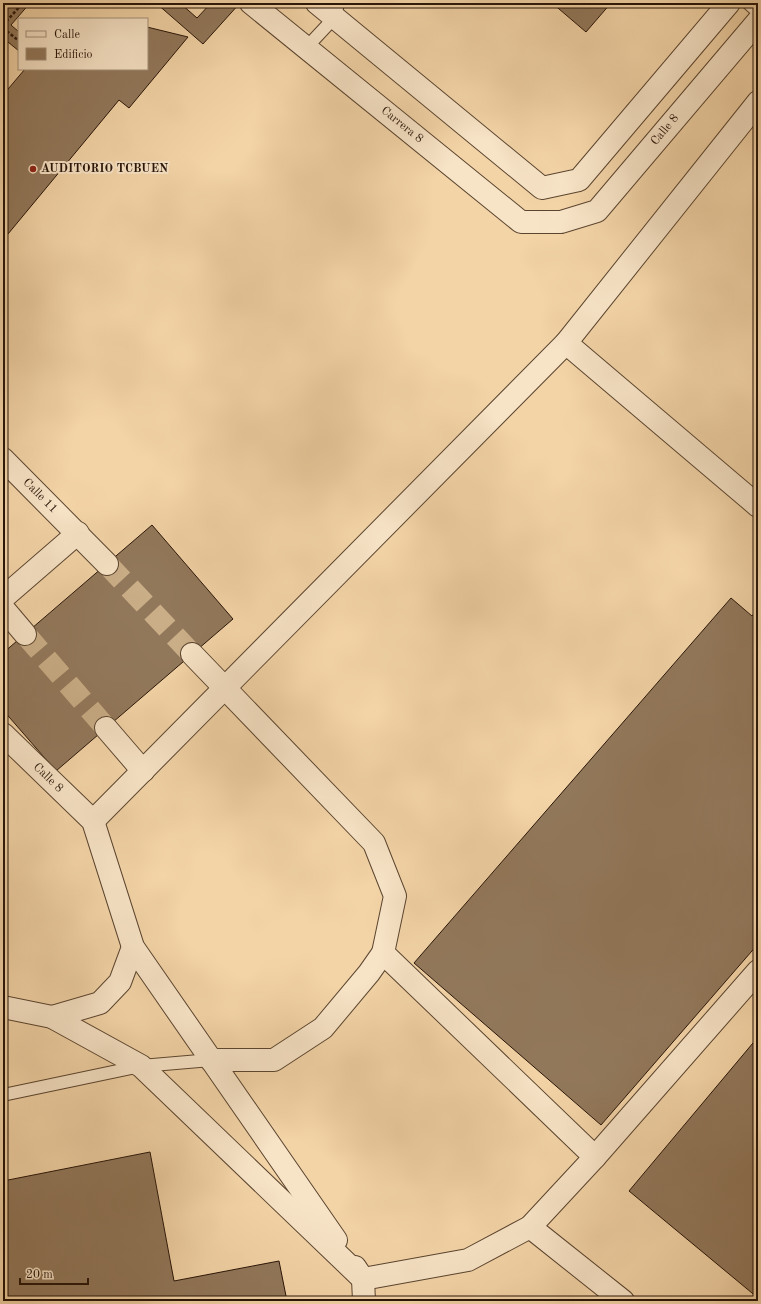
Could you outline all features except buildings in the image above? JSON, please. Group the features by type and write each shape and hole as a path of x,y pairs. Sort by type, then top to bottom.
{"street":[{"name":"Carrera 8","path":"251,3 522,222 561,222"},
{"path":"317,3 337,10 542,188 579,180 729,3"},
{"name":"Calle 8","path":"561,222 597,211 758,21"},
{"path":"364,1301 363,1279 133,947 93,821 566,343 755,113"},
{"path":"566,343 758,506"},
{"name":"Calle 11","path":"3,459 78,533 107,564"},
{"path":"3,598 78,533"},
{"path":"3,608 25,634"},
{"path":"192,654 224,689 374,843 394,896 383,952 369,973 322,1028 274,1060 211,1060"},
{"path":"106,728 143,771"},
{"name":"Calle 8","path":"3,734 93,821"},
{"path":"52,1017 100,1003 120,982 133,947"},
{"path":"383,952 595,1157"},
{"path":"363,1279 468,1260 530,1227 595,1157 758,971"},
{"path":"3,1007 52,1017 141,1066 363,1279"},
{"path":"530,1227 622,1301"}],"lane":[{"path":"748,3 758,12"},
{"path":"306,48 337,10"},
{"path":"3,1095 141,1066 211,1060"}],"path":[{"path":"18,41 3,27 23,3"}],"tunnel":[{"path":"107,564 192,654"},
{"path":"25,634 106,728"}],"place":[{"name":"AUDITORIO TCBUEN","path":"33,169"}]}
